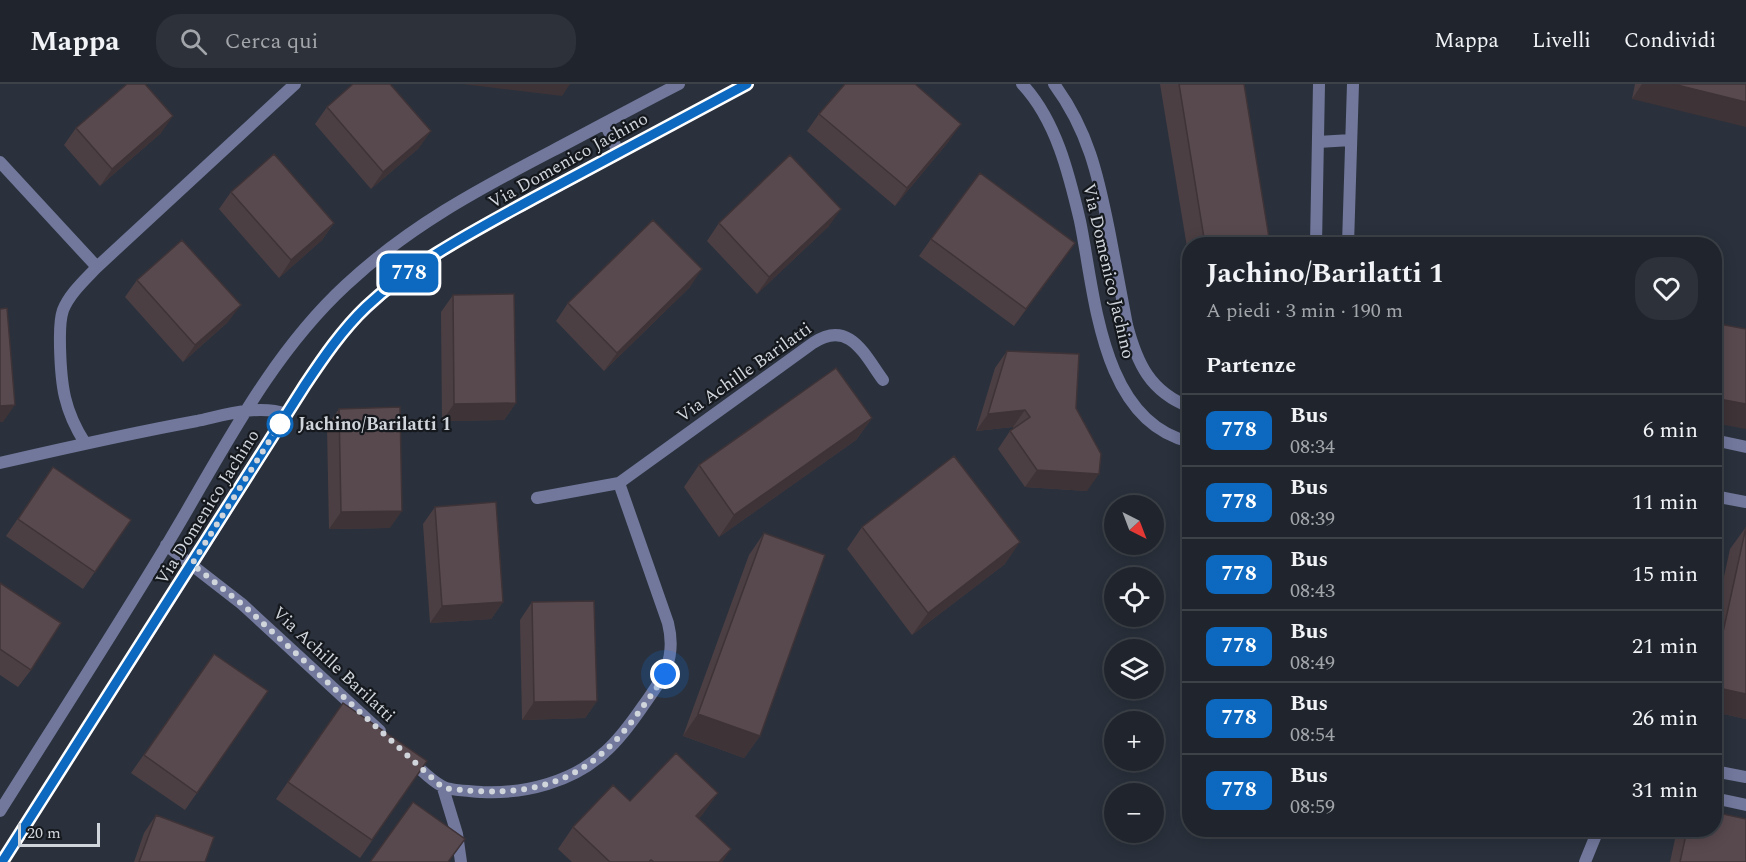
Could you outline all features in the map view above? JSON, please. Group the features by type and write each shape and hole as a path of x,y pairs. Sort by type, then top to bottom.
{"street":[{"path":"85,443 70,417 62,390 59,325 66,304 77,288 97,267 295,84"},
{"name":"Via Domenico Jachino","path":"0,812 246,412 282,357 307,326 344,287 378,257 454,203 679,84"},
{"name":"Via Domenico Jachino","path":"2,862 310,377 342,333 365,308 422,264 462,238 747,84"},
{"name":"Via Domenico Jachino","path":"1022,84 1046,119 1065,163 1080,223 1102,333 1115,372 1138,410 1166,432 1182,439"},
{"name":"Via Domenico Jachino","path":"1054,84 1076,119 1094,162 1130,342 1144,373 1166,395 1182,403"},
{"path":"1316,237 1319,84"},
{"path":"1348,237 1353,84"},
{"path":"605,123 618,152"},
{"path":"1318,142 1351,140"},
{"path":"0,162 97,267"},
{"name":"Via Achille Barilatti","path":"537,498 619,483 825,336 840,334 853,341 883,380"},
{"path":"246,412 267,410 287,414"},
{"name":"Via Domenico Jachino","path":"0,463 85,443 246,412"},
{"path":"1722,442 1746,447"},
{"path":"443,788 487,792 512,791 542,786 570,775 596,760 610,747 662,680 669,660 670,630 619,483"},
{"path":"1722,497 1746,502"},
{"name":"Via Achille Barilatti","path":"166,545 242,604 386,737"},
{"path":"403,753 443,788 457,834 460,862"},
{"path":"1722,772 1746,777"},
{"path":"1722,800 1746,805"},
{"path":"1585,862 1595,837"}],"building":[{"path":"127,84 145,84 173,116 112,169 76,128"},
{"path":"353,84 390,84 431,131 383,172 327,107"},
{"path":"845,84 915,84 961,124 907,188 819,114"},
{"path":"1179,84 1244,84 1269,237 1204,237"},
{"path":"1673,84 1746,84 1746,102"},
{"path":"274,154 334,223 291,260 231,192"},
{"path":"790,155 841,209 769,277 719,223"},
{"path":"980,173 1075,243 1026,309 931,239"},
{"path":"653,220 702,269 617,353 568,303"},
{"path":"182,240 241,305 195,345 137,280"},
{"path":"514,294 516,403 454,404 453,295"},
{"path":"7,308 15,405 0,406 0,309"},
{"path":"1722,324 1746,329 1746,404 1722,400"},
{"path":"1007,351 1079,354 1076,408 1101,454 1099,474 1037,470 1010,431 1030,417 1025,410 988,414"},
{"path":"836,368 872,418 734,515 699,465"},
{"path":"400,407 402,511 341,512 339,409"},
{"path":"954,456 1020,542 928,613 862,527"},
{"path":"53,467 131,520 95,572 18,519"},
{"path":"496,502 503,602 442,606 435,507"},
{"path":"1746,527 1746,694 1722,689 1722,636"},
{"path":"764,533 825,555 760,736 698,714"},
{"path":"0,583 61,623 31,670 0,649"},
{"path":"594,601 597,701 534,702 532,602"},
{"path":"214,654 268,691 197,793 144,755"},
{"path":"343,703 427,761 372,840 288,782"},
{"path":"676,753 718,793 696,816 731,849 719,862 654,862 651,860 649,862 610,862 573,827 613,785 630,801"},
{"path":"413,802 465,839 448,862 370,862"},
{"path":"1722,814 1746,819 1746,862 1680,862 1685,837 1722,837"},
{"path":"156,815 214,837 205,862 139,862"}],"bus line":[{"name":"778","path":"2,862 305,385 327,352 365,308 409,273 462,238 747,84"}],"place":[{"name":"Jachino/Barilatti 1","path":"280,424"}],"route":[{"path":"280,424 192,564 242,604 443,788 487,792 524,790 570,775 596,760 615,742 665,674"}]}
